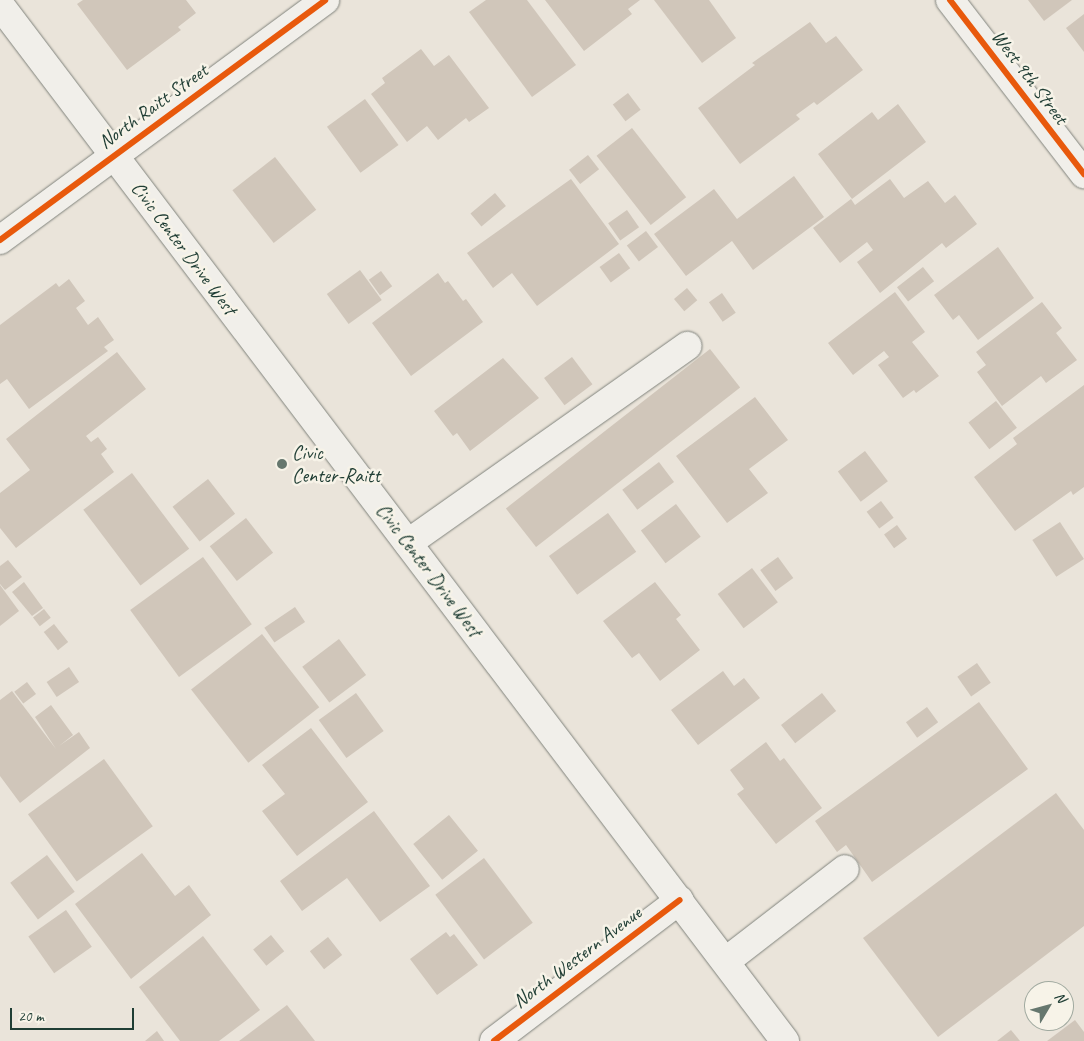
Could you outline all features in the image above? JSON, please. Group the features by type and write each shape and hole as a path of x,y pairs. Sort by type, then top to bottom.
{"main road":[{"name":"North Raitt Street","path":"0,240 325,0"},
{"name":"West 9th Street","path":"950,0 1084,174"},
{"name":"Civic Center Drive West","path":"0,5 785,1041"},
{"path":"408,543 687,346"},
{"path":"726,961 845,870"},
{"name":"North Western Avenue","path":"494,1041 680,900"}],"building":[{"path":"83,0 186,0 196,13 178,27 181,30 127,70 77,4"},
{"path":"486,0 527,0 576,65 532,97 469,12"},
{"path":"545,0 640,0 628,9 632,14 584,51"},
{"path":"654,0 709,0 736,38 702,63"},
{"path":"1028,0 1072,0 1044,21"},
{"path":"1084,14 1084,52 1066,28"},
{"path":"810,22 826,43 836,36 863,70 817,105 814,102 796,115 800,119 740,164 698,108 755,65 752,63"},
{"path":"421,49 434,66 449,55 489,108 469,122 466,118 438,140 427,126 407,142 371,94 385,83 382,78"},
{"path":"628,93 641,110 625,121 613,104"},
{"path":"365,99 399,145 360,173 327,127"},
{"path":"898,104 926,142 852,199 818,154 872,112 878,120"},
{"path":"632,128 686,197 651,225 597,156"},
{"path":"588,155 599,169 580,184 569,170"},
{"path":"275,157 316,210 274,243 232,190"},
{"path":"794,176 824,217 753,270 732,241 686,276 654,234 714,189 737,219"},
{"path":"571,179 619,244 537,306 512,273 493,288 467,253"},
{"path":"890,179 904,198 928,181 945,203 955,195 977,224 946,248 942,243 880,293 857,262 873,250 867,242 840,263 813,228 851,199 855,205"},
{"path":"495,193 506,206 481,227 470,214"},
{"path":"627,210 639,227 620,240 608,223"},
{"path":"646,231 658,247 639,261 627,245"},
{"path":"998,247 1034,298 978,340 959,315 953,320 934,295"},
{"path":"619,253 630,268 611,282 600,267"},
{"path":"923,267 934,281 908,302 897,287"},
{"path":"360,270 382,300 349,324 327,294"},
{"path":"381,271 392,286 380,295 369,280"},
{"path":"438,273 445,283 448,281 463,301 466,299 483,322 411,376 372,323"},
{"path":"69,279 85,301 76,308 88,325 98,317 114,340 104,347 108,351 29,409 7,379 0,384 0,325 56,283 59,287"},
{"path":"687,288 697,300 684,311 674,299"},
{"path":"895,292 925,332 912,342 939,376 916,393 914,390 903,398 878,365 889,357 884,351 853,375 828,343"},
{"path":"722,293 736,313 723,322 709,302"},
{"path":"1042,302 1062,328 1056,333 1077,360 1046,383 1041,376 1002,406 977,372 986,365 976,352"},
{"path":"710,349 740,388 536,547 506,508"},
{"path":"117,352 146,389 86,436 91,442 98,437 107,449 101,454 114,472 16,548 0,528 0,493 30,470 6,439"},
{"path":"572,357 592,384 565,405 544,378"},
{"path":"503,358 539,398 470,451 457,433 453,436 434,411"},
{"path":"1084,385 1084,487 1073,495 1071,491 1015,531 974,477 1017,444 1013,438"},
{"path":"755,397 788,440 749,469 768,493 727,523 676,456"},
{"path":"996,401 1017,428 989,449 968,423"},
{"path":"865,451 888,481 861,502 838,471"},
{"path":"659,462 674,482 637,510 622,490"},
{"path":"132,473 189,549 140,586 83,510"},
{"path":"208,479 235,514 200,541 173,507"},
{"path":"881,501 894,518 879,529 867,512"},
{"path":"676,504 701,537 666,563 641,530"},
{"path":"608,513 636,552 577,595 549,556"},
{"path":"246,518 273,553 237,581 210,546"},
{"path":"1060,522 1084,559 1056,577 1032,540"},
{"path":"897,525 907,539 894,548 884,534"},
{"path":"203,557 252,624 179,677 130,610"},
{"path":"778,557 793,578 775,591 760,570"},
{"path":"8,560 22,577 5,590 0,584 0,566"},
{"path":"752,568 778,602 744,628 718,594"},
{"path":"24,582 43,608 32,616 12,592"},
{"path":"655,582 681,615 676,619 700,650 660,681 639,653 632,658 603,621"},
{"path":"0,585 19,611 0,626"},
{"path":"295,607 305,622 274,643 264,628"},
{"path":"44,609 51,618 40,626 33,618"},
{"path":"54,624 68,642 58,650 44,632"},
{"path":"262,634 319,707 248,763 191,689"},
{"path":"339,639 366,675 329,703 302,667"},
{"path":"977,663 991,683 971,696 957,677"},
{"path":"69,667 79,682 57,697 47,682"},
{"path":"723,671 734,686 744,678 760,698 698,745 671,710"},
{"path":"27,682 36,694 23,704 14,692"},
{"path":"12,691 56,749 35,717 51,705 73,735 59,746 79,732 90,748 20,803 0,776 0,700"},
{"path":"356,693 384,731 346,758 319,720"},
{"path":"822,693 836,711 795,743 781,725"},
{"path":"979,702 1028,769 872,882 846,845 837,852 815,821"},
{"path":"927,707 938,722 917,738 906,722"},
{"path":"311,728 368,802 297,856 262,811 285,794 262,765"},
{"path":"766,742 780,761 784,758 822,808 776,844 737,794 744,789 730,770"},
{"path":"104,759 153,826 77,881 28,814"},
{"path":"1056,793 1084,830 1084,926 938,1037 863,938"},
{"path":"374,811 430,886 380,922 347,878 302,911 280,881"},
{"path":"449,815 478,851 442,880 413,844"},
{"path":"142,853 175,896 189,885 211,915 131,979 75,904"},
{"path":"47,855 75,892 38,919 10,883"},
{"path":"484,858 533,923 484,959 435,895"},
{"path":"66,910 92,947 54,973 28,936"},
{"path":"446,932 450,937 454,934 478,965 437,995 410,959"},
{"path":"271,935 284,951 266,966 253,949"},
{"path":"203,936 260,1010 219,1041 180,1041 139,987"},
{"path":"328,937 342,955 324,969 310,951"},
{"path":"287,1005 315,1041 239,1041"},
{"path":"1074,1021 1084,1032 1084,1041 1047,1041 1060,1031 1074,1031"},
{"path":"1011,1030 1020,1041 997,1041"},
{"path":"157,1031 164,1041 145,1041"}],"cycle path":[{"path":"0,240 325,0"},
{"path":"950,0 1084,174"},
{"path":"494,1041 680,900"}],"place":[{"name":"Civic Center-Raitt","path":"282,464"}]}
